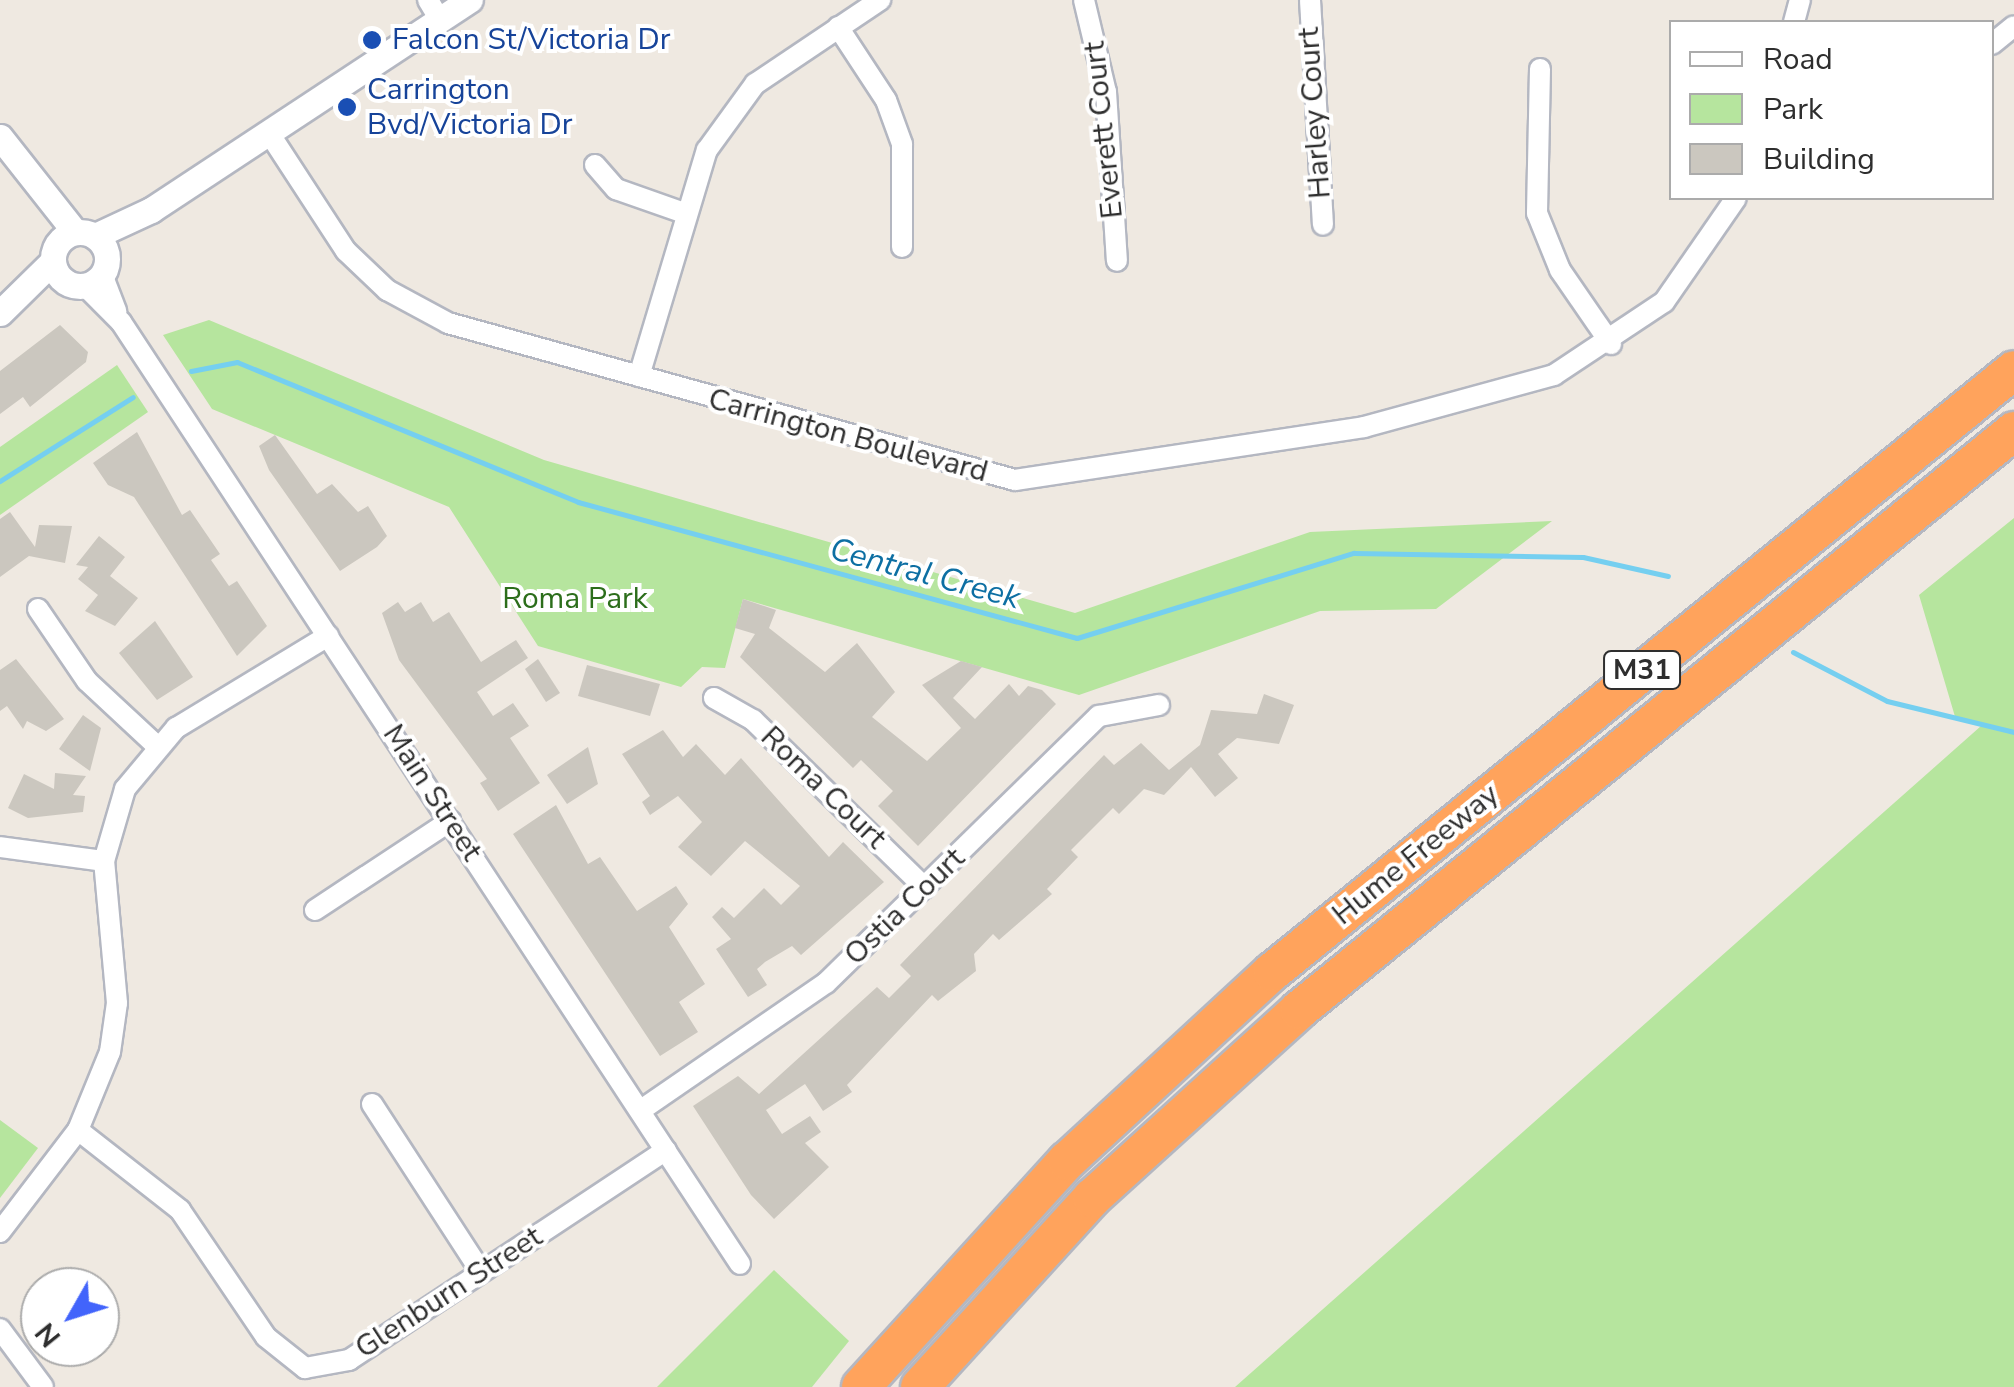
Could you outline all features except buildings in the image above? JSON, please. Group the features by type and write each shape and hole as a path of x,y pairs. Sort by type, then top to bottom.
{"highway":[{"name":"Hume Freeway","path":"861,1387 1067,1161 1272,972 2014,370"},
{"name":"Hume Freeway","path":"920,1387 1092,1198 1299,1010 2014,431"}],"street":[{"path":"5,310 78,269 151,210 268,133 434,10 470,0"},
{"path":"638,376 684,213 707,150 755,84 880,0"},
{"name":"Everett Court","path":"1084,0 1106,92 1117,261"},
{"name":"Harley Court","path":"1310,0 1322,226"},
{"path":"838,26 902,144 902,247"},
{"path":"1994,42 2014,26"},
{"path":"1540,69 1537,212 1560,270 1611,344"},
{"name":"Carrington Boulevard","path":"268,133 346,251 387,290 448,323 1016,480 1364,428 1488,398 1611,344 1683,283 1735,200"},
{"name":"Main Street","path":"0,137 43,202 78,269 121,322 740,1264"},
{"path":"594,165 616,189 684,213"},
{"name":"Main Street","path":"43,202 85,234"},
{"path":"85,234 151,210"},
{"path":"78,269 85,234"},
{"path":"78,269 85,234"},
{"path":"38,608 87,680 157,746"},
{"path":"0,1232 78,1130 114,1030 104,861 120,799 157,746 325,631"},
{"name":"Roma Court","path":"714,698 753,720 926,888"},
{"name":"Ostia Court","path":"641,1110 826,983 1099,716 1159,705"},
{"path":"316,910 450,820"},
{"path":"0,846 104,861"},
{"path":"372,1104 481,1272"},
{"name":"Glenburn Street","path":"78,1130 180,1210 266,1337 306,1368 349,1360 666,1150"},
{"path":"0,1329 42,1387"}],"green space":[{"name":"Roma Park","path":"209,320 544,460 1075,613 1310,532 1552,521 1436,609 1320,611 1079,695 743,599 725,668 702,667 681,687 538,646 449,507 212,409 163,335"},
{"path":"117,365 148,412 0,515 0,447"},
{"path":"2014,518 2014,1387 1235,1387 1981,726 1956,720 1919,595"},
{"path":"0,1120 38,1148 0,1198"},
{"path":"774,1270 849,1341 812,1387 657,1387"}],"waterway":[{"name":"Central Creek","path":"191,371 237,362 578,502 1077,638 1354,553 1583,557 1668,576"},
{"name":"Central Creek","path":"0,481 133,397"},
{"name":"Central Creek","path":"1793,652 1887,701 2014,732"}],"place":[{"name":"Falcon St/Victoria Dr","path":"372,40"},
{"name":"Carrington Bvd/Victoria Dr","path":"347,107"}]}
